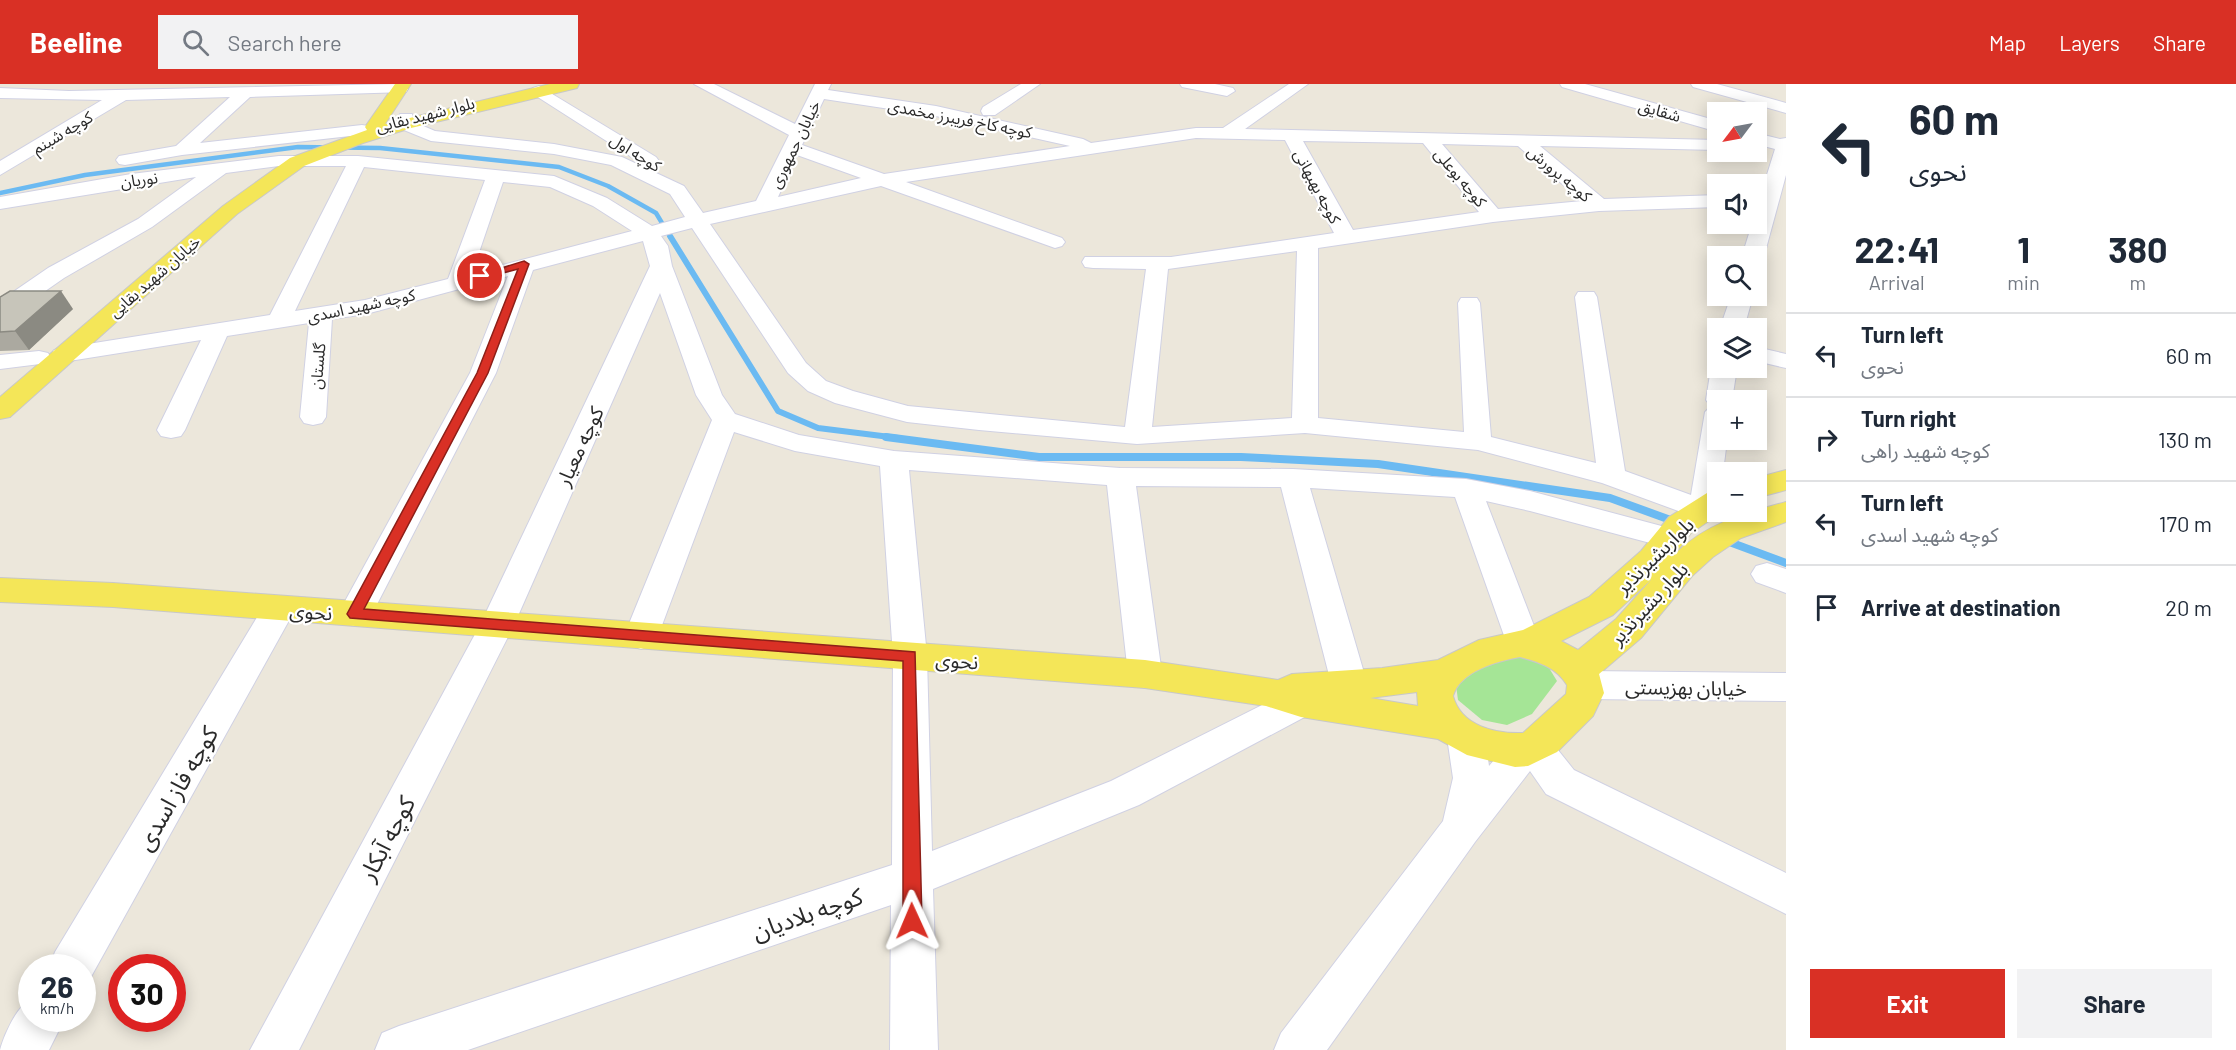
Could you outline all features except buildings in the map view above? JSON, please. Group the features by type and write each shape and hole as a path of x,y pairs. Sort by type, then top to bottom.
{"main road":[{"path":"405,121 411,102 422,84"},
{"name":"بلوار شهید بقایی","path":"292,154 338,138 405,121 543,88 571,84"},
{"path":"292,154 367,131 401,86"},
{"name":"خیابان شهید بقایی","path":"0,392 51,356 230,210 292,154"},
{"name":"خیابان شهید بقایی","path":"0,411 51,356"},
{"path":"1767,485 1786,480"},
{"name":"بلواربشیرنذیر","path":"1526,644 1601,606 1653,559 1680,525 1707,507"},
{"name":"بلوار بشیرنذیر","path":"1582,677 1634,622 1680,566 1715,538 1742,525 1786,512"},
{"name":"نحوی","path":"0,590 113,595 1145,674 1284,697"},
{"path":"1572,620 1611,644"},
{"path":"1526,644 1545,648 1582,677 1583,701 1541,742 1529,748 1492,747 1455,730 1284,697 1349,683 1382,683 1442,674 1494,647 1526,644"},
{"path":"1442,674 1434,687 1434,702 1455,730"}],"street":[{"path":"3,94 28,84"},
{"path":"178,94 192,84"},
{"path":"702,84 796,140 880,180 1055,242"},
{"path":"989,111 1032,84"},
{"path":"1188,84 1227,91"},
{"path":"1229,132 1300,84"},
{"name":"شقایق","path":"1568,84 1707,124"},
{"path":"1699,84 1786,108"},
{"path":"3,94 178,94 320,87 401,86"},
{"path":"304,107 320,87"},
{"name":"کوچه اول","path":"543,88 705,205"},
{"name":"خیابان جمهوری","path":"764,205 821,88"},
{"name":"کوچه کاخ فریبرز مخمدی","path":"821,88 1099,148"},
{"path":"182,150 246,92"},
{"name":"کوچه شبنم","path":"0,169 123,94"},
{"path":"405,121 432,136 554,149 616,161 705,205 797,368 817,386 844,397 907,414 1137,436 1305,425 1478,441 1612,476 1707,504"},
{"path":"291,123 292,154"},
{"path":"292,154 367,131"},
{"name":"کوچه شهید اسدی","path":"0,362 366,307 524,264 651,233 705,205 732,213 880,180 1196,133 1707,145"},
{"name":"کوچه بهبهانی","path":"1291,135 1346,237"},
{"name":"کوچه بوعلی","path":"1428,138 1493,216"},
{"name":"کوچه پرورش","path":"1522,140 1599,205"},
{"path":"1767,141 1786,145"},
{"path":"1767,146 1786,145"},
{"path":"1767,190 1786,145"},
{"path":"102,164 182,150 292,154 554,183 600,202 651,233 709,395 725,420 795,443 894,460 1120,477 1293,478 1466,488 1530,501 1669,538"},
{"name":"نوریان","path":"0,202 131,180 223,168 292,154"},
{"path":"279,321 358,161"},
{"path":"0,312 57,273 145,223 223,168"},
{"path":"459,282 496,176"},
{"path":"0,182 23,178"},
{"path":"1093,262 1158,263 1493,216 1599,205 1707,201"},
{"path":"1305,425 1308,243"},
{"path":"1137,436 1158,263"},
{"path":"355,614 483,373 524,264"},
{"name":"کوچه معیار","path":"497,625 661,266"},
{"path":"1586,297 1612,476"},
{"path":"1469,303 1478,441"},
{"name":"گلستان","path":"313,417 321,315"},
{"path":"171,430 217,331"},
{"path":"1767,357 1786,361"},
{"path":"641,636 725,420"},
{"path":"894,460 910,656 914,1050"},
{"path":"1120,477 1145,674"},
{"path":"1293,478 1349,683"},
{"path":"1466,488 1499,579 1526,644"},
{"name":"کوچه فاز اسدی","path":"79,954 280,608"},
{"name":"کوچه آبکار","path":"274,1050 497,625"},
{"name":"خیابان بهزیستی","path":"1582,677 1777,694"},
{"name":"کوچه بلادیان","path":"399,1050 912,878 1125,793 1284,697"},
{"path":"1455,730 1472,778 1461,829"},
{"path":"1298,1050 1461,829 1529,748 1560,782 1786,894"},
{"path":"23,1050 34,1032"}],"green space":[{"path":"1516,652 1546,663 1557,681 1532,714 1507,725 1482,720 1458,700 1455,678"}],"waterway":[{"path":"0,193 85,175 298,147 380,148 559,167 608,186 656,213 671,238"},
{"path":"670,236 778,411 818,428 898,438"},
{"path":"886,437 1039,457 1241,457 1378,464 1610,498 1676,522"},
{"path":"1724,540 1786,563"}],"route":[{"path":"480,276 524,264 483,373 355,614 910,656 912,921"}]}
